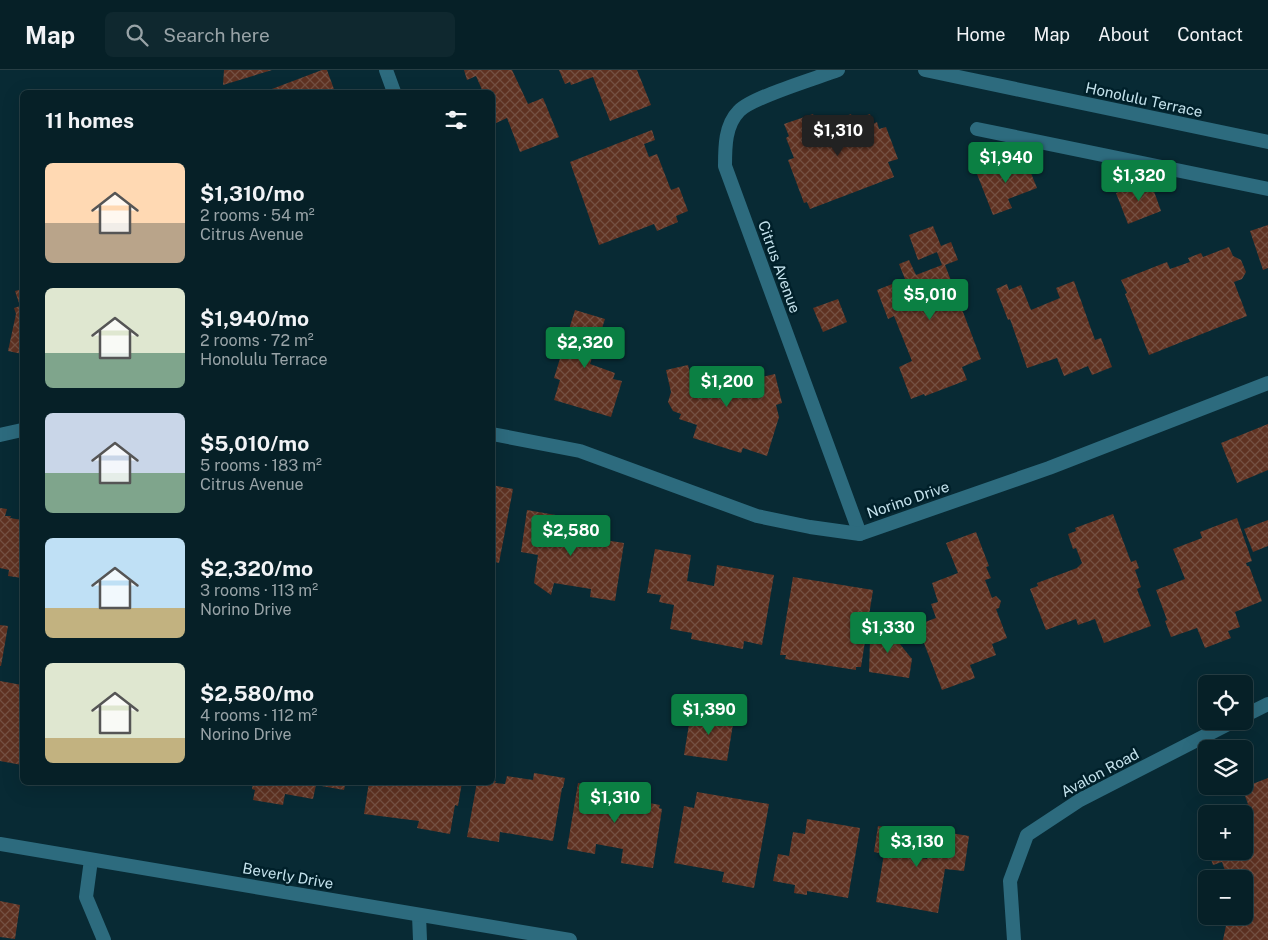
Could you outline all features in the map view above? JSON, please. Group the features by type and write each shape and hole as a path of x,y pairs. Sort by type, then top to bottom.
{"street":[{"path":"386,70 393,90"},
{"name":"Citrus Avenue","path":"838,70 755,101 739,111 730,125 724,144 725,166 860,534"},
{"name":"Honolulu Terrace","path":"925,70 1268,142"},
{"path":"977,129 1268,189"},
{"name":"Norino Drive","path":"495,435 580,451 757,516 810,527 860,534 1049,468 1268,384"},
{"path":"0,435 20,430"},
{"path":"1253,712 1268,704"},
{"name":"Avalon Road","path":"1014,940 1010,881 1027,835 1080,800 1216,730"},
{"name":"Beverly Drive","path":"0,844 570,940"},
{"path":"91,860 86,897 104,940"},
{"path":"419,915 420,940"}],"building":[{"path":"224,70 272,70 223,85"},
{"path":"322,70 327,70 334,90 269,90"},
{"path":"464,70 512,70 528,104 543,98 559,137 520,152 507,118 496,123 495,90 482,90 476,76 467,80"},
{"path":"559,70 637,70 651,105 610,121 593,77 571,85 570,82 565,84"},
{"path":"813,114 818,127 851,114 853,120 870,114 873,124 877,122 879,129 886,127 898,159 888,162 894,177 810,209 807,202 804,203 788,160 794,158 786,138 789,136 784,124"},
{"path":"652,130 655,140 644,144 649,157 657,154 671,190 679,187 688,211 676,216 678,222 657,231 654,224 599,245 570,162"},
{"path":"1024,156 1037,188 1008,199 1012,208 993,215 977,174"},
{"path":"1150,180 1161,211 1128,224 1116,193"},
{"path":"1268,225 1268,268 1263,270 1250,231"},
{"path":"933,226 941,246 951,242 958,260 945,265 981,359 962,367 967,380 925,396 924,394 911,399 899,367 912,361 894,316 888,319 877,290 905,279 899,264 909,260 916,275 942,265 937,252 918,260 909,235"},
{"path":"1229,247 1233,256 1241,260 1246,272 1242,279 1234,282 1247,316 1149,355 1121,280 1167,262 1170,269 1190,262 1188,258 1201,253 1203,257"},
{"path":"1074,281 1095,340 1101,338 1112,367 1092,375 1088,366 1064,376 1057,358 1027,368 1010,319 1008,320 996,289 1007,284 1009,290 1021,285 1031,310 1060,298 1056,288"},
{"path":"20,290 20,306 15,291"},
{"path":"838,299 847,322 823,332 813,308"},
{"path":"20,306 20,354 8,351 16,314 14,308"},
{"path":"575,310 605,319 590,364 615,373 613,379 622,381 611,417 554,400 560,380 554,378"},
{"path":"688,365 692,381 702,378 701,376 731,368 735,383 775,374 782,403 776,405 779,417 767,456 743,448 741,453 693,438 697,425 679,419 681,414 673,411 668,402 671,392 666,370"},
{"path":"1268,424 1268,470 1237,483 1221,443"},
{"path":"495,486 513,489 499,563 495,562"},
{"path":"0,508 7,509 5,516 20,520 20,578 8,576 9,570 0,568"},
{"path":"527,510 567,517 565,534 624,543 615,601 590,597 591,589 554,583 551,595 534,583 538,555 521,552"},
{"path":"1113,514 1131,562 1136,560 1139,568 1135,570 1141,587 1137,589 1151,626 1104,643 1095,619 1078,625 1076,619 1046,630 1030,589 1038,586 1037,583 1077,568 1082,563 1076,548 1073,549 1068,534 1076,531 1075,528"},
{"path":"1237,518 1252,561 1246,563 1249,566 1262,601 1235,612 1240,627 1228,631 1231,638 1205,648 1197,628 1171,637 1156,590 1185,579 1173,549 1202,538 1200,532"},
{"path":"1268,520 1268,546 1253,552 1244,529"},
{"path":"976,532 989,566 986,567 991,578 985,580 992,598 996,596 1001,601 999,608 996,609 1007,638 992,644 996,655 970,665 975,678 942,690 917,625 936,618 931,604 938,602 932,583 958,573 946,543"},
{"path":"655,549 691,555 687,581 714,586 717,565 774,575 762,645 744,641 743,649 691,639 692,633 670,629 674,605 659,602 661,595 647,593"},
{"path":"793,577 873,590 861,667 856,667 856,670 785,659 786,655 780,655"},
{"path":"878,617 912,659 909,678 869,672 870,641"},
{"path":"0,625 8,626 1,666 0,666"},
{"path":"0,681 20,685 20,765 0,761"},
{"path":"691,712 734,718 727,761 684,755"},
{"path":"534,773 565,778 553,841 500,832 499,842 467,837 476,785 505,784 507,776 533,780"},
{"path":"1268,778 1268,940 1223,940 1226,925 1253,925 1253,870 1225,870 1222,862 1213,865 1211,860 1253,860 1253,805 1245,805 1248,804 1245,795 1253,795 1253,784"},
{"path":"578,783 643,796 642,805 649,806 649,803 660,805 659,808 662,809 653,868 621,863 623,849 596,844 595,854 567,849"},
{"path":"253,785 316,785 313,799 285,794 283,805 253,800 255,790 252,789"},
{"path":"316,785 345,785 344,790"},
{"path":"369,785 462,785 458,806 455,805 450,834 417,828 419,821 364,814"},
{"path":"697,792 769,804 754,888 722,882 724,872 674,863 684,806 694,808"},
{"path":"807,819 860,828 848,898 807,891 807,895 794,893 795,885 773,881 778,854 789,856 793,832 805,834"},
{"path":"878,826 909,831 904,855 927,859 932,830 969,836 964,871 945,869 938,913 876,902 884,854 874,852"},
{"path":"0,901 20,905 15,939 0,937"}]}
